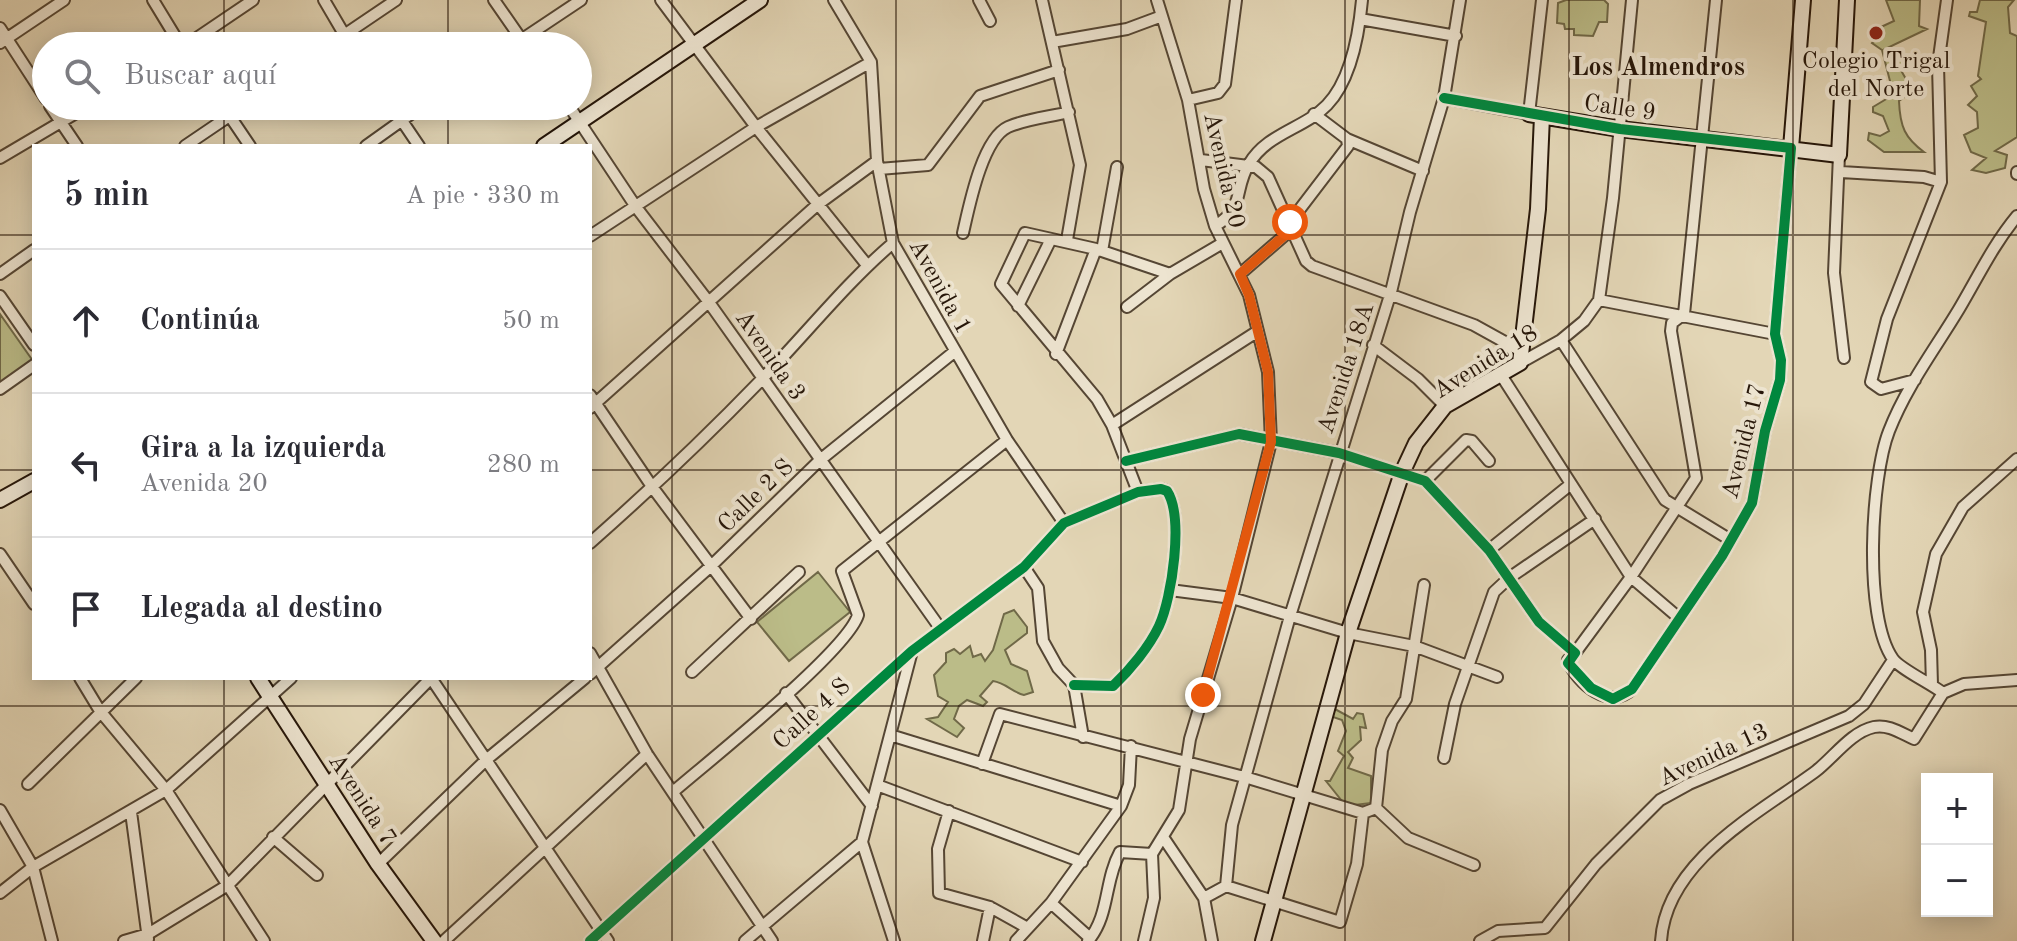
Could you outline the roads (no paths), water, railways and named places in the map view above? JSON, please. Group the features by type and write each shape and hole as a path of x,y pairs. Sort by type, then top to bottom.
{"street":[{"path":"32,79 2,36 64,0"},
{"path":"153,0 174,32"},
{"path":"204,32 253,0"},
{"path":"324,0 341,32"},
{"path":"348,32 396,0"},
{"path":"494,0 513,32"},
{"path":"537,32 581,0"},
{"path":"661,0 756,127 867,265"},
{"path":"592,114 760,0"},
{"name":"Avenida 1","path":"834,0 871,62 878,165 893,243 1007,440 1064,523"},
{"path":"979,0 990,21"},
{"path":"1042,0 1080,165 1067,240"},
{"name":"Avenida 20","path":"1152,854 1179,810 1190,739 1232,598 1271,442 1268,372 1258,331 1240,274 1221,244 1215,226 1204,189 1188,100 1157,0"},
{"path":"1188,100 1218,93 1225,84 1236,0"},
{"path":"1215,226 1234,212 1247,166 1282,131 1328,104 1341,81 1360,19 1362,0"},
{"name":"Avenida 18A","path":"1226,886 1232,825 1248,778 1290,616 1391,292 1444,98 1460,0"},
{"path":"1201,160 1256,167 1268,177 1312,266 1391,292 1474,325 1520,357 1538,209 1535,115 1542,0"},
{"path":"1632,0 1599,300 1775,334"},
{"path":"1126,461 1229,435 1339,453 1425,481 1489,550 1539,622 1575,653 1631,577 1696,475 1671,331 1672,323 1684,314 1716,0"},
{"name":"Avenida 17","path":"1575,653 1568,660 1571,668 1591,688 1613,699 1632,689 1752,503 1765,431 1780,380 1781,360 1775,334 1803,0"},
{"path":"1844,358 1834,273 1847,0"},
{"path":"1915,380 1881,389 1871,382 1887,319 1941,182 1938,65 1947,0"},
{"path":"1052,42 1127,29 1162,16"},
{"path":"1360,19 1456,36"},
{"path":"592,235 756,127 871,62"},
{"path":"751,619 592,402 817,205 878,165 928,165 980,96 1059,70"},
{"name":"Calle 9","path":"1444,98 1620,129 1839,155"},
{"path":"963,233 984,159 996,137 1007,128 1069,112"},
{"path":"1314,114 1347,139 1423,171"},
{"path":"59,120 76,144"},
{"path":"0,158 66,120"},
{"path":"188,144 224,120"},
{"path":"233,120 249,144"},
{"path":"369,144 401,120 418,144"},
{"path":"547,144 584,120"},
{"name":"Avenida 3","path":"581,122 636,207 708,301 940,628"},
{"path":"1240,274 1291,226 1348,146 1347,139"},
{"path":"1056,354 1099,250 1117,167"},
{"path":"1841,172 1924,177 1941,182"},
{"path":"1943,693 1893,660 1878,615 1873,578 1878,478 1888,432 1915,380 1991,251 2017,216"},
{"path":"1138,492 1112,425 1097,399 1056,354 1001,284 1021,234 1067,240 1170,274"},
{"path":"1018,306 1051,239"},
{"path":"592,541 653,488 763,379 867,265 893,243"},
{"path":"1127,307 1170,274 1221,244"},
{"path":"0,274 32,251"},
{"path":"0,296 32,342"},
{"name":"Avenida 18","path":"1263,941 1301,793 1348,633 1402,473 1416,443 1445,406 1501,375 1520,357 1561,340 1584,321 1599,300"},
{"path":"1112,425 1258,331"},
{"path":"1561,340 1665,500 1729,539"},
{"path":"1373,345 1418,379 1445,406"},
{"name":"Calle 2 S","path":"592,673 711,566 820,460 954,352"},
{"path":"0,389 32,366"},
{"path":"1501,375 1631,577 1679,618"},
{"path":"673,792 786,693 856,622 855,606 841,574 1007,440"},
{"path":"1425,481 1466,440 1472,441 1489,461"},
{"path":"1932,685 1931,650 1923,612 1936,554 1963,507 2017,459"},
{"path":"0,500 32,482"},
{"path":"1489,550 1571,484"},
{"path":"1064,523 1138,492 1161,489 1173,501 1170,590 1159,626 1124,676 1113,686 1074,685"},
{"path":"1444,758 1467,665 1494,592 1509,578 1595,519"},
{"name":"Calle 4 S","path":"590,941 912,651 1024,567 1064,523"},
{"path":"0,554 32,601"},
{"path":"1024,567 1038,588 1043,641 1058,668 1074,685 1083,737"},
{"path":"692,672 799,572"},
{"path":"1424,585 1404,706 1392,721 1382,750 1376,808 1393,828 1408,838 1474,865"},
{"path":"1170,590 1232,598 1348,633 1414,646 1497,677"},
{"path":"894,941 862,842 912,651"},
{"path":"592,656 647,754 772,941"},
{"name":"Avenida 13","path":"1480,941 1498,931 1545,928 1596,864 1660,800 1689,784 1849,716 1864,704 1893,660"},
{"path":"81,680 100,711 166,790 264,941"},
{"path":"28,784 134,680"},
{"name":"Avenida 7","path":"259,680 378,864 434,941"},
{"path":"0,893 33,867 166,790 289,680"},
{"path":"124,941 148,938 228,885 429,680"},
{"path":"432,680 608,941"},
{"name":"Calle 2 S","path":"378,864 486,760 583,680"},
{"path":"1661,941 1668,913 1683,885 1743,820 1871,728 1885,726 1914,739 1943,693 1964,684 2017,680"},
{"path":"786,693 872,806"},
{"path":"982,764 1000,714 1083,737 1131,746 1363,813 1376,808"},
{"path":"890,735 1121,806"},
{"path":"1016,941 1051,903 1121,806 1129,785 1131,746"},
{"path":"444,941 647,754"},
{"path":"877,785 1082,862"},
{"path":"0,810 33,867 52,941"},
{"path":"949,811 938,849 939,893 990,907 1026,927"},
{"path":"131,812 148,938"},
{"path":"1204,898 1226,886 1340,922 1357,864 1363,813"},
{"path":"273,837 317,875"},
{"path":"1163,837 1204,898 1212,941"},
{"path":"745,941 862,842"},
{"path":"1051,903 1089,940 1104,914 1111,868 1120,852 1152,854 1154,898 1144,941"},
{"path":"983,941 990,907"}],"place":[{"name":"Colegio Trigal del Norte","path":"1876,33"}],"district":[{"name":"Los Almendros","path":"1658,66"}]}
